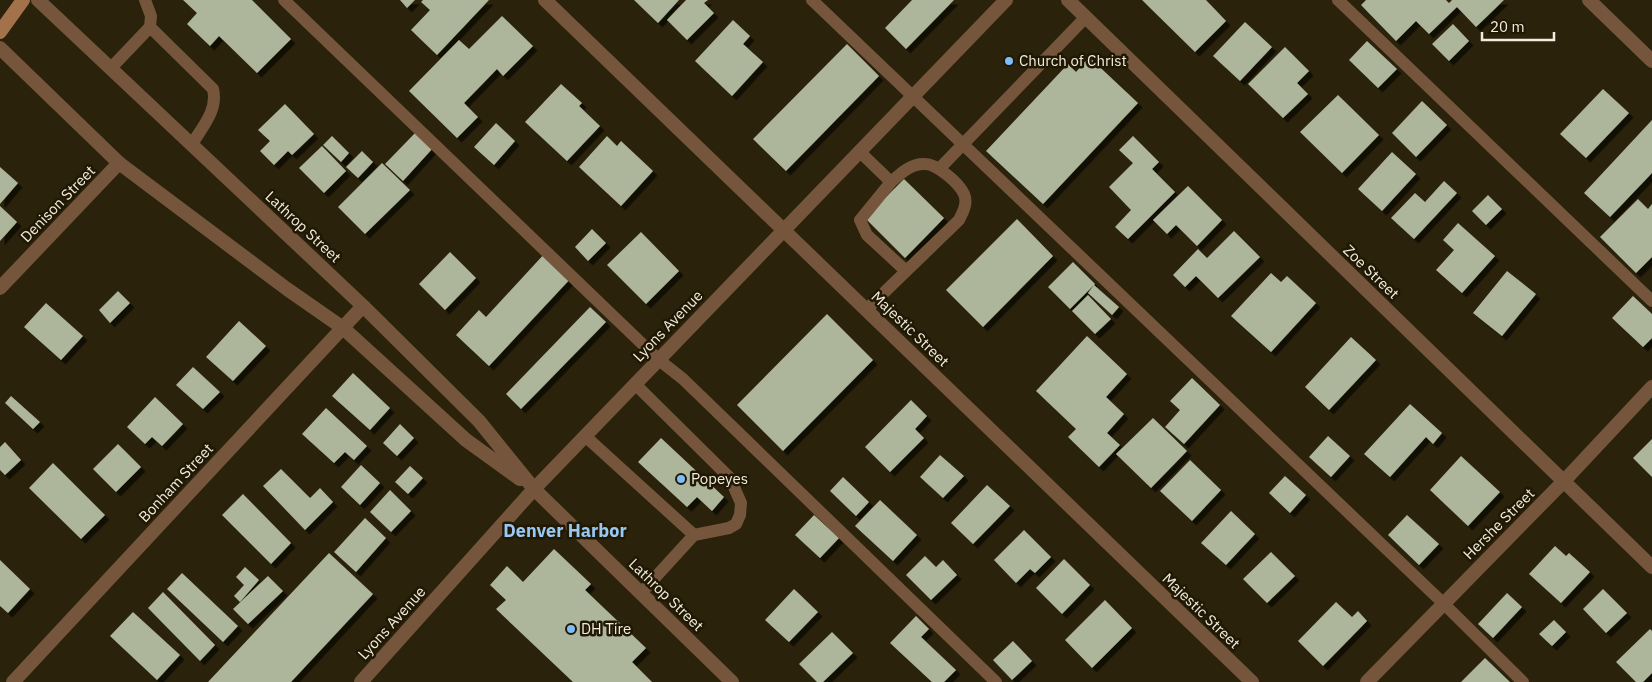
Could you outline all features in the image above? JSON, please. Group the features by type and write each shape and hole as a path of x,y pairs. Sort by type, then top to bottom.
{"main road":[{"path":"0,32 23,0"}],"street":[{"name":"Lathrop Street","path":"38,0 363,306 479,421 534,490 732,682"},
{"name":"Majestic Street","path":"545,0 1252,682"},
{"name":"Lyons Avenue","path":"361,682 534,490 858,151 1006,0"},
{"name":"Zoe Street","path":"1068,0 1652,567"},
{"path":"1589,0 1652,61"},
{"name":"Lathrop Street","path":"0,48 69,112 119,163 287,289 344,328 466,440 534,490"},
{"name":"Denison Street","path":"0,288 119,163"},
{"name":"Bonham Street","path":"13,682 363,306"},
{"name":"Hershe Street","path":"1367,682 1564,481 1652,387"}],"lane":[{"path":"111,68 150,27 151,16 145,0"},
{"path":"284,0 659,360 683,378 996,682"},
{"path":"812,0 1443,603 1522,682"},
{"path":"1338,0 1652,301"},
{"path":"940,168 1086,18"},
{"path":"150,27 213,88 216,100 212,111 192,144"},
{"path":"858,151 891,182"},
{"path":"866,310 959,220 966,206 964,194 940,168 924,163 909,167 891,182 863,213 860,220 867,234 906,270"},
{"path":"636,384 730,478 741,503 740,515 736,524 730,528 694,535 641,593"},
{"path":"586,436 694,535"}],"building":[{"path":"183,0 252,0 291,39 257,73 219,36 210,46 187,24 197,13"},
{"path":"400,0 415,0 407,8"},
{"path":"423,0 489,0 437,55 411,30 430,10 421,2"},
{"path":"634,0 679,0 658,23"},
{"path":"686,0 708,0 704,3 714,13 687,40 667,20"},
{"path":"912,0 954,0 906,49 885,28"},
{"path":"1142,0 1206,0 1226,21 1195,52"},
{"path":"1366,0 1446,0 1449,3 1452,0 1504,0 1476,27 1457,7 1429,34 1416,21 1396,41 1361,5"},
{"path":"502,16 533,46 503,76 497,69 464,103 478,117 457,138 409,91 459,40 469,49"},
{"path":"733,20 750,36 743,44 763,62 732,96 695,61"},
{"path":"1245,22 1272,47 1240,81 1213,56"},
{"path":"1453,24 1469,41 1449,61 1432,44"},
{"path":"1367,41 1397,69 1378,88 1349,60"},
{"path":"847,44 879,76 786,171 753,139"},
{"path":"1285,47 1309,71 1297,83 1308,94 1283,118 1248,84"},
{"path":"1089,57 1138,103 1043,204 986,151 1068,64 1076,72"},
{"path":"561,84 582,103 579,106 600,126 567,161 525,122"},
{"path":"1603,89 1629,113 1586,158 1560,134"},
{"path":"1338,95 1379,135 1342,173 1300,132"},
{"path":"1422,101 1447,125 1416,157 1392,133"},
{"path":"285,104 314,134 292,155 288,151 274,165 260,151 270,141 258,130"},
{"path":"1652,120 1652,173 1610,217 1584,193"},
{"path":"496,123 515,141 494,165 474,147"},
{"path":"416,132 433,148 403,181 385,164"},
{"path":"332,136 349,153 341,162 323,145"},
{"path":"607,136 617,146 621,141 653,171 621,206 579,167"},
{"path":"1133,136 1159,162 1152,169 1175,192 1128,239 1115,227 1131,210 1109,187 1133,163 1119,150"},
{"path":"322,146 346,171 324,193 299,168"},
{"path":"362,151 373,162 358,178 346,167"},
{"path":"1392,152 1416,174 1382,211 1358,189"},
{"path":"382,163 410,190 365,234 338,207"},
{"path":"0,167 18,183 0,204"},
{"path":"904,179 944,218 905,258 865,218"},
{"path":"1444,181 1457,193 1414,239 1391,218 1415,193 1425,202"},
{"path":"1188,186 1222,220 1197,246 1176,225 1167,234 1153,220"},
{"path":"1488,195 1502,209 1486,225 1472,211"},
{"path":"1638,199 1648,209 1652,204 1652,257 1636,273 1600,237"},
{"path":"0,206 17,222 0,241"},
{"path":"1017,219 1053,256 983,327 946,290"},
{"path":"1458,223 1495,256 1462,293 1436,270 1454,250 1443,240"},
{"path":"592,229 606,243 588,261 575,247"},
{"path":"1234,231 1260,257 1218,298 1196,276 1185,287 1173,275 1198,249 1207,258"},
{"path":"641,232 679,271 646,304 607,265"},
{"path":"450,252 476,278 445,310 419,284"},
{"path":"546,252 572,277 489,366 456,335 479,310 486,317"},
{"path":"1073,262 1095,284 1070,309 1048,287"},
{"path":"1507,271 1536,294 1502,336 1473,313"},
{"path":"1271,273 1281,282 1287,276 1316,303 1271,352 1231,316"},
{"path":"1094,285 1119,307 1112,315 1088,293"},
{"path":"118,291 130,303 110,323 99,310"},
{"path":"1088,295 1111,319 1095,334 1072,311"},
{"path":"1633,296 1652,314 1652,338 1643,347 1612,318"},
{"path":"46,303 83,336 61,360 24,327"},
{"path":"590,307 606,322 521,409 506,394"},
{"path":"827,314 873,360 783,451 737,405"},
{"path":"239,321 266,346 233,381 206,357"},
{"path":"1087,336 1127,374 1106,397 1124,414 1107,433 1120,445 1099,467 1068,437 1076,429 1036,391"},
{"path":"1351,337 1376,360 1329,410 1305,387"},
{"path":"193,367 220,392 203,409 176,385"},
{"path":"353,373 390,408 370,430 332,396"},
{"path":"1192,378 1220,405 1184,444 1165,427 1180,410 1170,401"},
{"path":"11,396 40,422 33,429 5,403"},
{"path":"155,397 183,424 162,446 152,437 145,444 127,427"},
{"path":"911,400 927,416 915,429 924,438 890,472 865,447"},
{"path":"1410,404 1442,433 1433,444 1426,437 1390,477 1364,454"},
{"path":"326,408 367,446 354,460 345,452 334,463 302,434"},
{"path":"1153,418 1187,451 1151,488 1116,454"},
{"path":"400,424 414,438 397,456 383,443"},
{"path":"1328,436 1350,456 1331,477 1309,457"},
{"name":"Popeyes","path":"661,438 724,497 712,511 697,497 687,507 638,462"},
{"path":"1652,439 1652,477 1633,458"},
{"path":"5,442 21,460 5,475 0,470 0,447"},
{"path":"118,444 141,467 116,492 93,469"},
{"path":"940,455 964,476 943,498 920,477"},
{"path":"1461,456 1500,492 1468,526 1430,490"},
{"path":"1190,460 1221,490 1192,521 1160,491"},
{"path":"53,463 105,515 81,539 29,488"},
{"path":"361,465 380,483 360,505 341,487"},
{"path":"410,466 423,478 408,494 395,482"},
{"path":"281,469 310,498 320,488 333,502 305,530 263,486"},
{"path":"1285,476 1306,495 1290,513 1269,493"},
{"path":"843,477 869,502 856,516 830,491"},
{"path":"987,485 1010,506 973,544 951,523"},
{"path":"390,490 411,511 391,532 370,512"},
{"path":"243,494 291,543 271,564 222,515"},
{"path":"880,500 917,535 893,561 855,526"},
{"path":"1231,511 1255,534 1226,565 1201,543"},
{"path":"814,515 839,538 820,558 795,535"},
{"path":"1407,515 1439,544 1419,565 1388,535"},
{"path":"365,518 386,538 356,572 334,552"},
{"path":"1024,530 1051,557 1035,573 1030,569 1016,583 994,560"},
{"path":"1555,546 1566,556 1569,553 1590,572 1561,603 1529,574"},
{"name":"DH Tire","path":"554,549 591,584 585,590 646,648 632,662 652,682 573,682 496,609 506,600 490,585 507,566 523,582"},
{"path":"1271,552 1295,576 1267,603 1243,579"},
{"path":"329,553 373,594 291,682 208,682"},
{"path":"925,556 936,567 943,560 957,575 931,600 906,575"},
{"path":"1064,559 1090,585 1062,614 1036,588"},
{"path":"0,560 30,589 8,613 0,606"},
{"path":"245,567 259,580 240,602 234,596 244,585 236,577"},
{"path":"182,573 238,626 223,642 167,589"},
{"path":"268,576 283,591 248,624 233,609"},
{"path":"794,589 818,612 789,642 765,620"},
{"path":"1603,589 1627,613 1606,633 1583,609"},
{"path":"163,592 215,645 200,661 148,608"},
{"path":"1507,593 1522,607 1493,638 1478,624"},
{"path":"1105,600 1132,628 1092,668 1065,640"},
{"path":"1336,602 1352,617 1358,611 1367,621 1323,666 1298,641"},
{"path":"133,612 180,655 157,680 110,636"},
{"path":"916,616 929,629 921,637 956,670 944,682 932,682 890,643"},
{"path":"1554,620 1566,632 1552,646 1539,634"},
{"path":"1650,629 1652,631 1652,673 1643,682 1636,682 1616,662"},
{"path":"832,632 853,653 823,682 817,682 799,664"},
{"path":"1013,641 1032,661 1012,680 993,660"},
{"path":"1485,658 1510,682 1461,682"}],"place":[{"name":"Church of Christ","path":"1009,61"},
{"name":"Popeyes","path":"681,479"},
{"name":"DH Tire","path":"571,629"}],"district":[{"name":"Denver Harbor","path":"565,531"}]}
